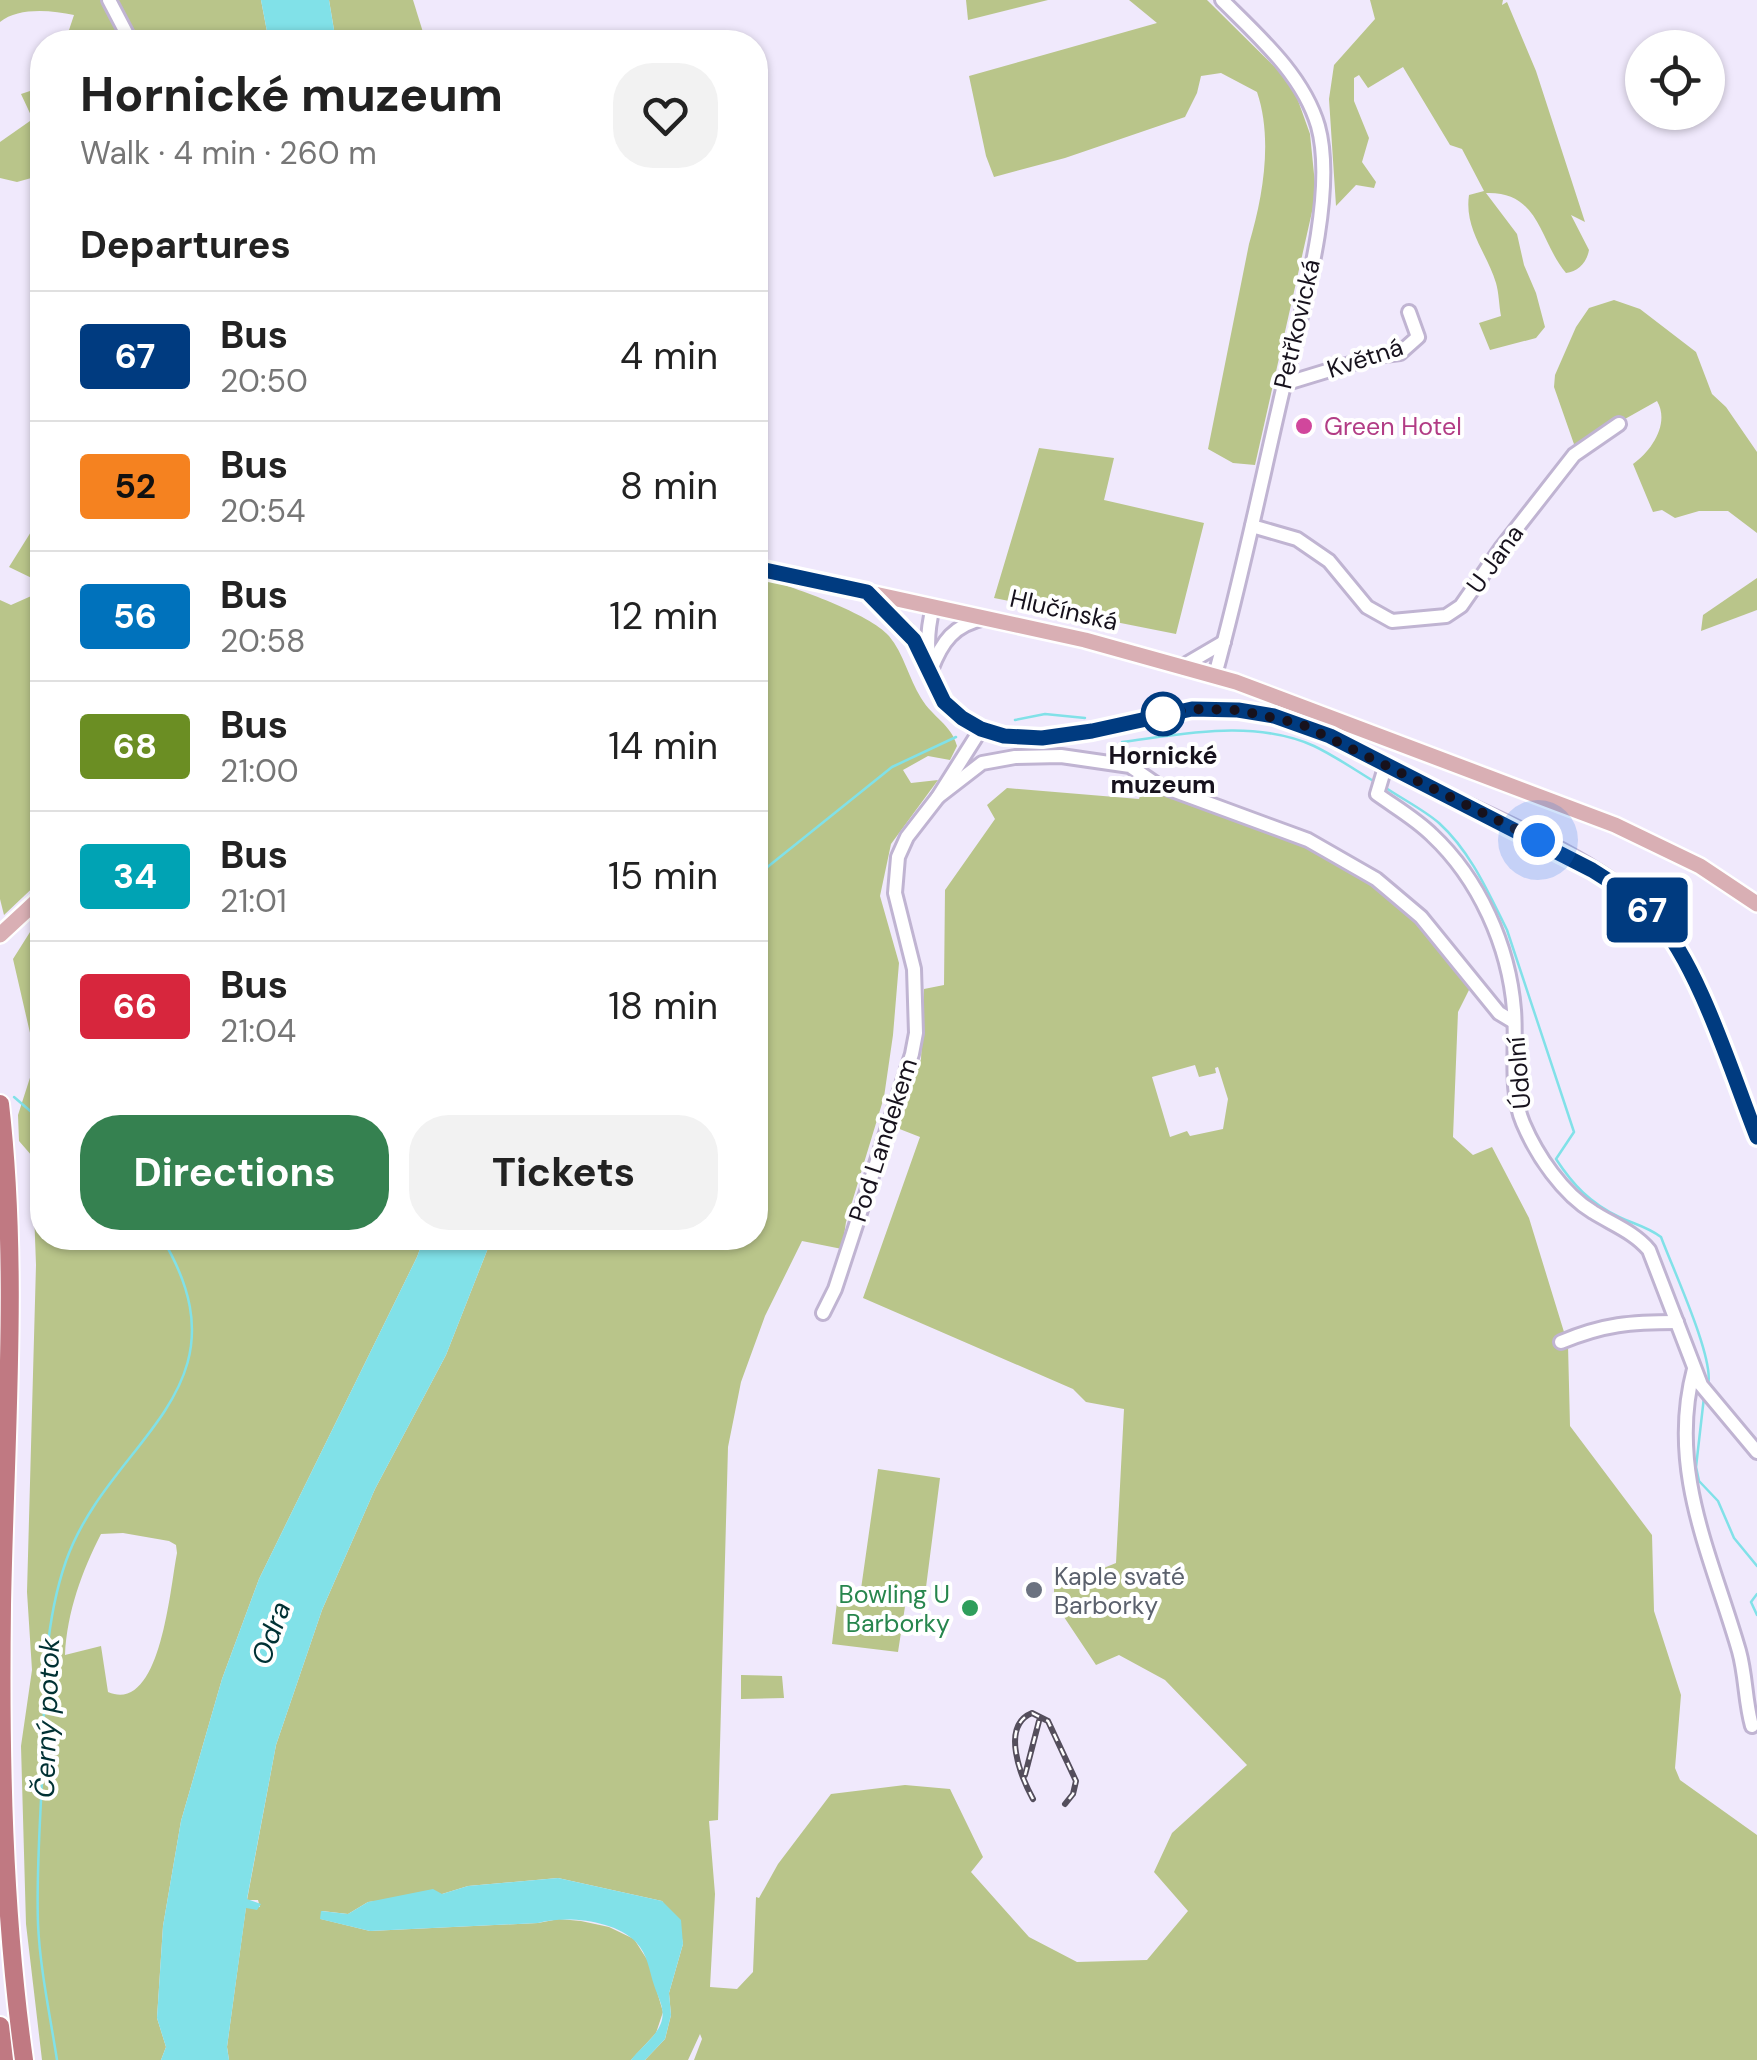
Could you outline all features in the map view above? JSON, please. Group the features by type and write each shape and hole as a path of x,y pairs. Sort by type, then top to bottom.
{"highway":[{"path":"0,1104 10,1275 2,1603 3,1773 8,1908 24,2060"},
{"path":"0,2026 4,2060"}],"main road":[{"name":"Hlučínská","path":"768,571 984,618 1215,675 1616,825 1700,866 1757,904"},
{"path":"0,935 30,907"}],"street":[{"path":"109,0 125,30"},
{"name":"Petřkovická","path":"1215,675 1284,384 1321,215 1324,179 1320,136 1310,106 1287,70 1222,0"},
{"name":"Květná","path":"1284,384 1376,356 1400,353 1418,337 1409,312"},
{"name":"U Jana","path":"1252,526 1298,539 1328,561 1368,607 1392,621 1446,616 1461,606 1574,455 1619,424"},
{"path":"867,592 907,630 948,706 981,729 1004,736 1042,738 1192,709 1238,710 1301,724 1382,776 1592,870 1654,916 1692,974 1754,1121 1757,1137"},
{"path":"930,672 928,640 933,607"},
{"path":"930,672 952,632 984,618"},
{"path":"1183,666 1224,642"},
{"name":"Pod Landekem","path":"823,1312 835,1288 916,1033 914,970 895,893 898,857 907,836 938,797 981,729"},
{"name":"Pod Landekem","path":"938,797 982,763 1015,756 1061,756 1130,766 1156,784 1308,840 1376,879 1421,917 1499,1013 1514,1022"},
{"name":"Údolní","path":"1382,776 1377,794 1434,836 1484,904 1512,998 1519,1107 1534,1144 1576,1200 1650,1250 1701,1385 1757,1452"},
{"path":"1561,1342 1597,1327 1628,1322 1677,1322"},
{"name":"Údolní","path":"1694,1369 1688,1394 1685,1464 1703,1541 1740,1652 1752,1726"},
{"path":"1744,1679 1757,1690"}],"green space":[{"path":"0,0 261,0 267,30 69,30 74,15 45,11 25,12 0,22"},
{"path":"329,0 413,0 422,30 334,30"},
{"path":"966,0 1048,0 968,20"},
{"path":"1129,0 1207,0 1287,79 1310,134 1316,194 1255,465 1233,463 1208,449 1262,188 1265,148 1257,92 1221,73 1201,76 1185,117 1065,158 994,177 986,156 969,76 1157,23"},
{"path":"1370,0 1503,0 1502,5 1507,2 1536,71 1585,222 1571,215 1589,250 1581,266 1566,273 1528,209 1504,195 1486,193 1517,234 1545,327 1536,338 1490,350 1479,323 1501,316 1498,291 1473,230 1468,207 1469,195 1484,191 1462,149 1450,145 1403,67 1368,88 1359,75 1354,78 1354,101 1369,138 1362,162 1376,182 1374,188 1356,185 1336,206 1329,99 1334,65 1375,19"},
{"path":"30,91 30,113 21,94"},
{"path":"30,121 30,178 17,182 0,178 0,142"},
{"path":"1614,300 1640,309 1696,352 1712,394 1726,407 1757,452 1757,533 1728,511 1699,511 1675,518 1662,510 1653,512 1633,464 1657,436 1661,418 1657,401 1575,447 1554,387 1555,375 1589,308"},
{"path":"1039,448 1114,458 1104,500 1204,523 1176,634 994,598"},
{"path":"30,533 30,577 9,567"},
{"path":"1757,578 1757,610 1701,631 1703,615"},
{"path":"768,580 864,618 889,636 921,698 951,732 957,746 950,760 928,756 903,770 911,783 938,780 891,844 880,896 899,963 893,1035 884,1097 846,1222 842,1249 802,1241 765,1316 741,1382 728,1447 718,1820 709,1821 715,1894 710,1987 737,1989 753,1972 756,1897 759,1898 778,1864 831,1794 905,1785 950,1789 983,1857 971,1872 1029,1937 1077,1962 1147,1960 1188,1911 1154,1872 1172,1833 1247,1765 1165,1680 1119,1655 1096,1665 1054,1602 1054,1588 1116,1563 1124,1409 1086,1402 1073,1389 863,1298 920,1137 897,1128 921,1059 924,989 944,985 945,890 995,819 987,805 1007,788 1139,799 1145,780 1323,851 1390,895 1472,984 1458,1012 1453,1137 1473,1155 1492,1147 1529,1218 1568,1345 1570,1426 1652,1535 1654,1611 1681,1695 1675,1768 1680,1780 1757,1835 1757,2060 694,2060 702,2039 700,2034 688,2060 645,2060 665,2039 671,2015 669,1993 683,1944 680,1928 662,1901 558,1878 468,1886 442,1894 368,1902 348,1914 322,1911 321,1919 370,1931 559,1919 609,1927 634,1939 648,1961 663,2012 656,2033 631,2060 229,2060 227,2047 246,1907 260,1907 258,1900 247,1900 276,1745 322,1610 375,1489 446,1355 487,1250 768,1250","holes":["1195,1065 1199,1077 1216,1073 1218,1067 1228,1099 1223,1129 1190,1136 1187,1131 1170,1137 1152,1077"]},
{"path":"30,597 30,890 4,915 0,899 0,600 11,605"},
{"path":"30,932 30,1033 13,959"},
{"path":"30,1078 30,1154 19,1141 18,1115"},
{"path":"35,1250 420,1250 259,1579 222,1679 181,1821 163,1926 157,2018 166,2047 161,2060 42,2060 26,1924 21,1746 32,1670 27,1592","holes":["123,1533 176,1545 166,1618 151,1667 140,1685 126,1694 108,1692 101,1646 65,1655 72,1608 88,1562 101,1534"]},
{"path":"878,1469 940,1478 925,1595 919,1601 906,1600 898,1652 832,1644 838,1594 860,1596"},
{"path":"741,1675 782,1676 784,1698 741,1699"}],"water":[{"path":"261,0 329,0 334,30 267,30"},
{"name":"Odra","path":"420,1250 487,1250 446,1355 375,1489 322,1610 276,1745 247,1899 261,1904 257,1910 246,1908 227,2047 229,2060 161,2060 166,2047 157,2018 163,1926 181,1821 222,1679 259,1579"},
{"path":"558,1878 662,1901 681,1920 683,1944 669,1993 671,2015 665,2039 645,2060 631,2060 659,2028 662,2008 643,1952 636,1942 616,1929 589,1921 562,1920 370,1931 320,1919 321,1911 348,1914 368,1902 433,1889 442,1894 468,1886"}],"waterway":[{"path":"1015,720 1045,714 1085,718"},
{"path":"1122,742 1219,731 1267,733 1314,746 1375,782"},
{"path":"768,867 892,767 956,737"},
{"path":"1386,788 1439,823 1461,847 1486,888 1507,930 1574,1132 1556,1159 1599,1206 1661,1237 1699,1335 1708,1385"},
{"name":"Černý potok","path":"14,1097 30,1111"},
{"name":"Černý potok","path":"57,2060 38,1924 49,1633 66,1561 86,1518 165,1411 183,1375 192,1336 186,1291 167,1250"},
{"path":"1704,1397 1696,1467 1699,1481 1718,1501 1734,1538 1757,1566"},
{"path":"1757,1594 1751,1602 1757,1615"}],"railway":[{"path":"1033,1799 1019,1766 1015,1740 1022,1720 1032,1713 1048,1721 1076,1781 1065,1804"},
{"path":"1025,1775 1039,1721"}],"bus line":[{"name":"67","path":"768,570 867,592 914,640 944,702 981,729 1004,736 1042,738 1192,709 1218,708 1274,716 1330,736 1592,870 1632,897 1669,935 1692,974 1757,1137"}],"place":[{"name":"Green Hotel","path":"1304,426"},
{"name":"Hornické muzeum","path":"1163,714"},
{"name":"Kaple svaté Barborky","path":"1034,1590"},
{"name":"Bowling U Barborky","path":"970,1608"}],"route":[{"path":"1163,714 1218,708 1301,724 1538,840"}]}
